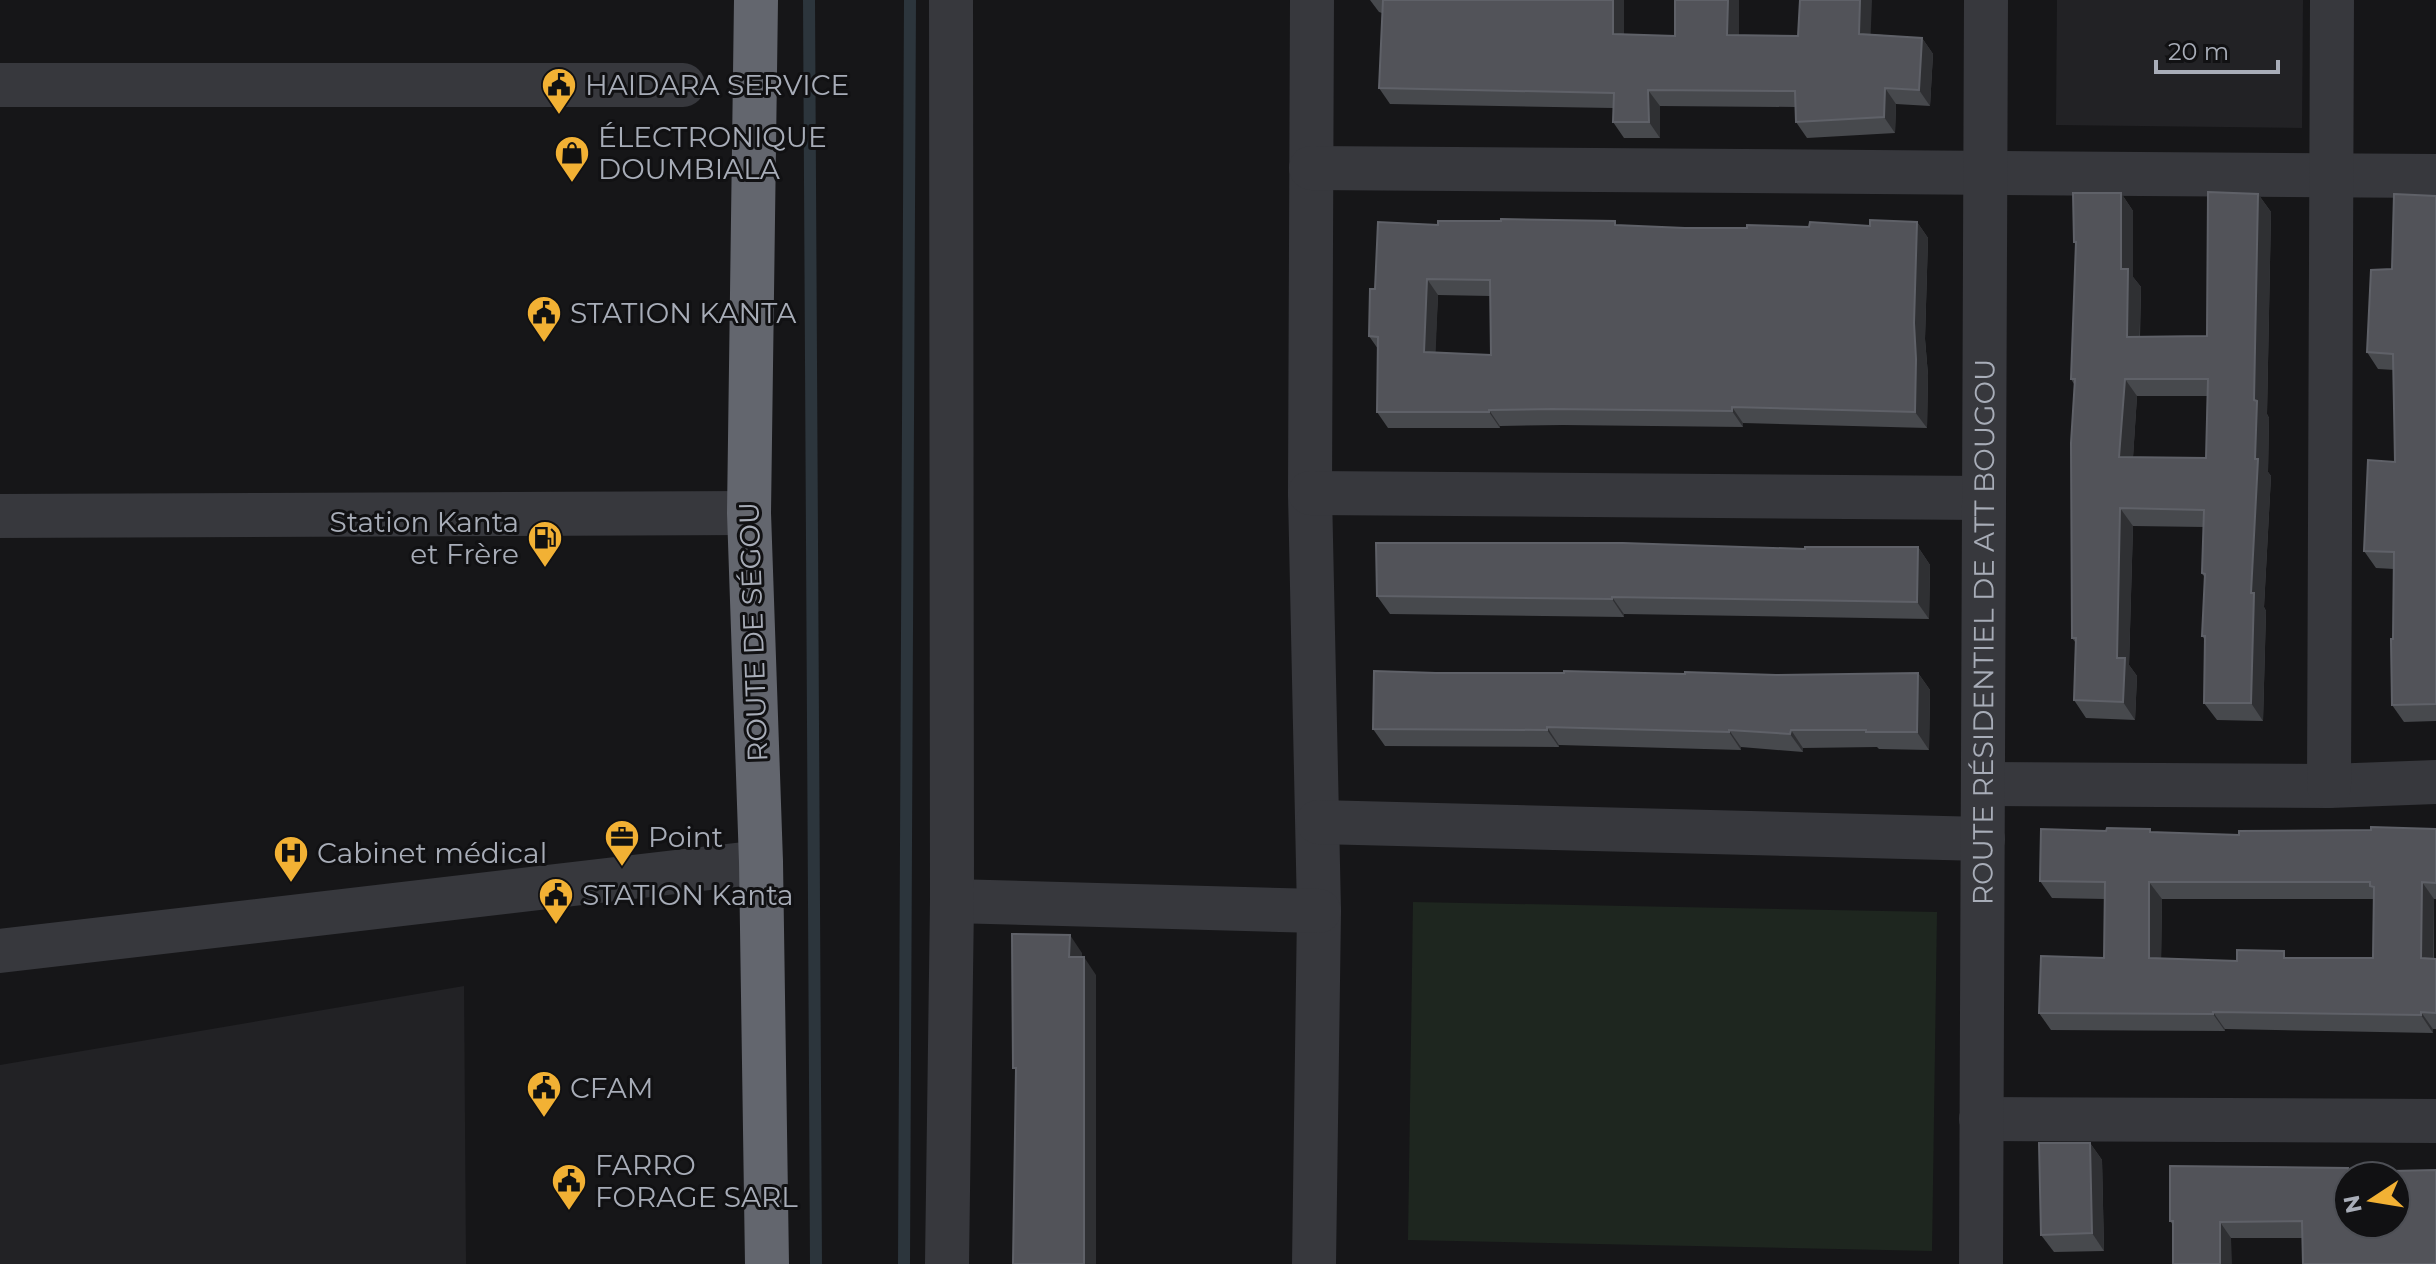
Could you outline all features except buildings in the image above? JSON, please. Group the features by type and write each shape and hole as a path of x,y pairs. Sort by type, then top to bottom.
{"highway":[{"name":"ROUTE DE SÉGOU","path":"756,0 749,513 761,862 767,1264"}],"street":[{"path":"947,1264 952,901 951,0"},
{"path":"1312,0 1310,493 1319,911 1314,1264"},
{"name":"ROUTE RÉSIDENTIEL DE ATT BOUGOU","path":"1981,1264 1986,0"},
{"path":"2329,786 2332,0"},
{"path":"0,85 683,85"},
{"path":"1311,168 2436,176"},
{"path":"1310,493 1984,498"},
{"path":"0,516 749,513"},
{"path":"1983,784 2329,786 2436,782"},
{"path":"1318,822 1983,839"},
{"path":"0,951 761,862"},
{"path":"952,901 1319,911"},
{"path":"1981,1119 2436,1121"}],"shaded area":[{"path":"2057,0 2303,0 2302,128 2056,125"},
{"path":"1413,902 1937,912 1932,1251 1408,1240"},
{"path":"464,986 466,1264 0,1264 0,1065"}],"waterway":[{"path":"809,0 816,1264"},
{"path":"904,1264 910,0"}],"place":[{"name":"HAIDARA SERVICE","path":"559,116"},
{"name":"ÉLECTRONIQUE DOUMBIALA","path":"572,184"},
{"name":"STATION KANTA","path":"544,344"},
{"name":"Station Kanta et Frère","path":"545,569"},
{"name":"Point","path":"622,868"},
{"name":"Cabinet médical","path":"291,884"},
{"name":"STATION Kanta","path":"556,926"},
{"name":"CFAM","path":"544,1119"},
{"name":"FARRO FORAGE SARL","path":"569,1212"}]}
